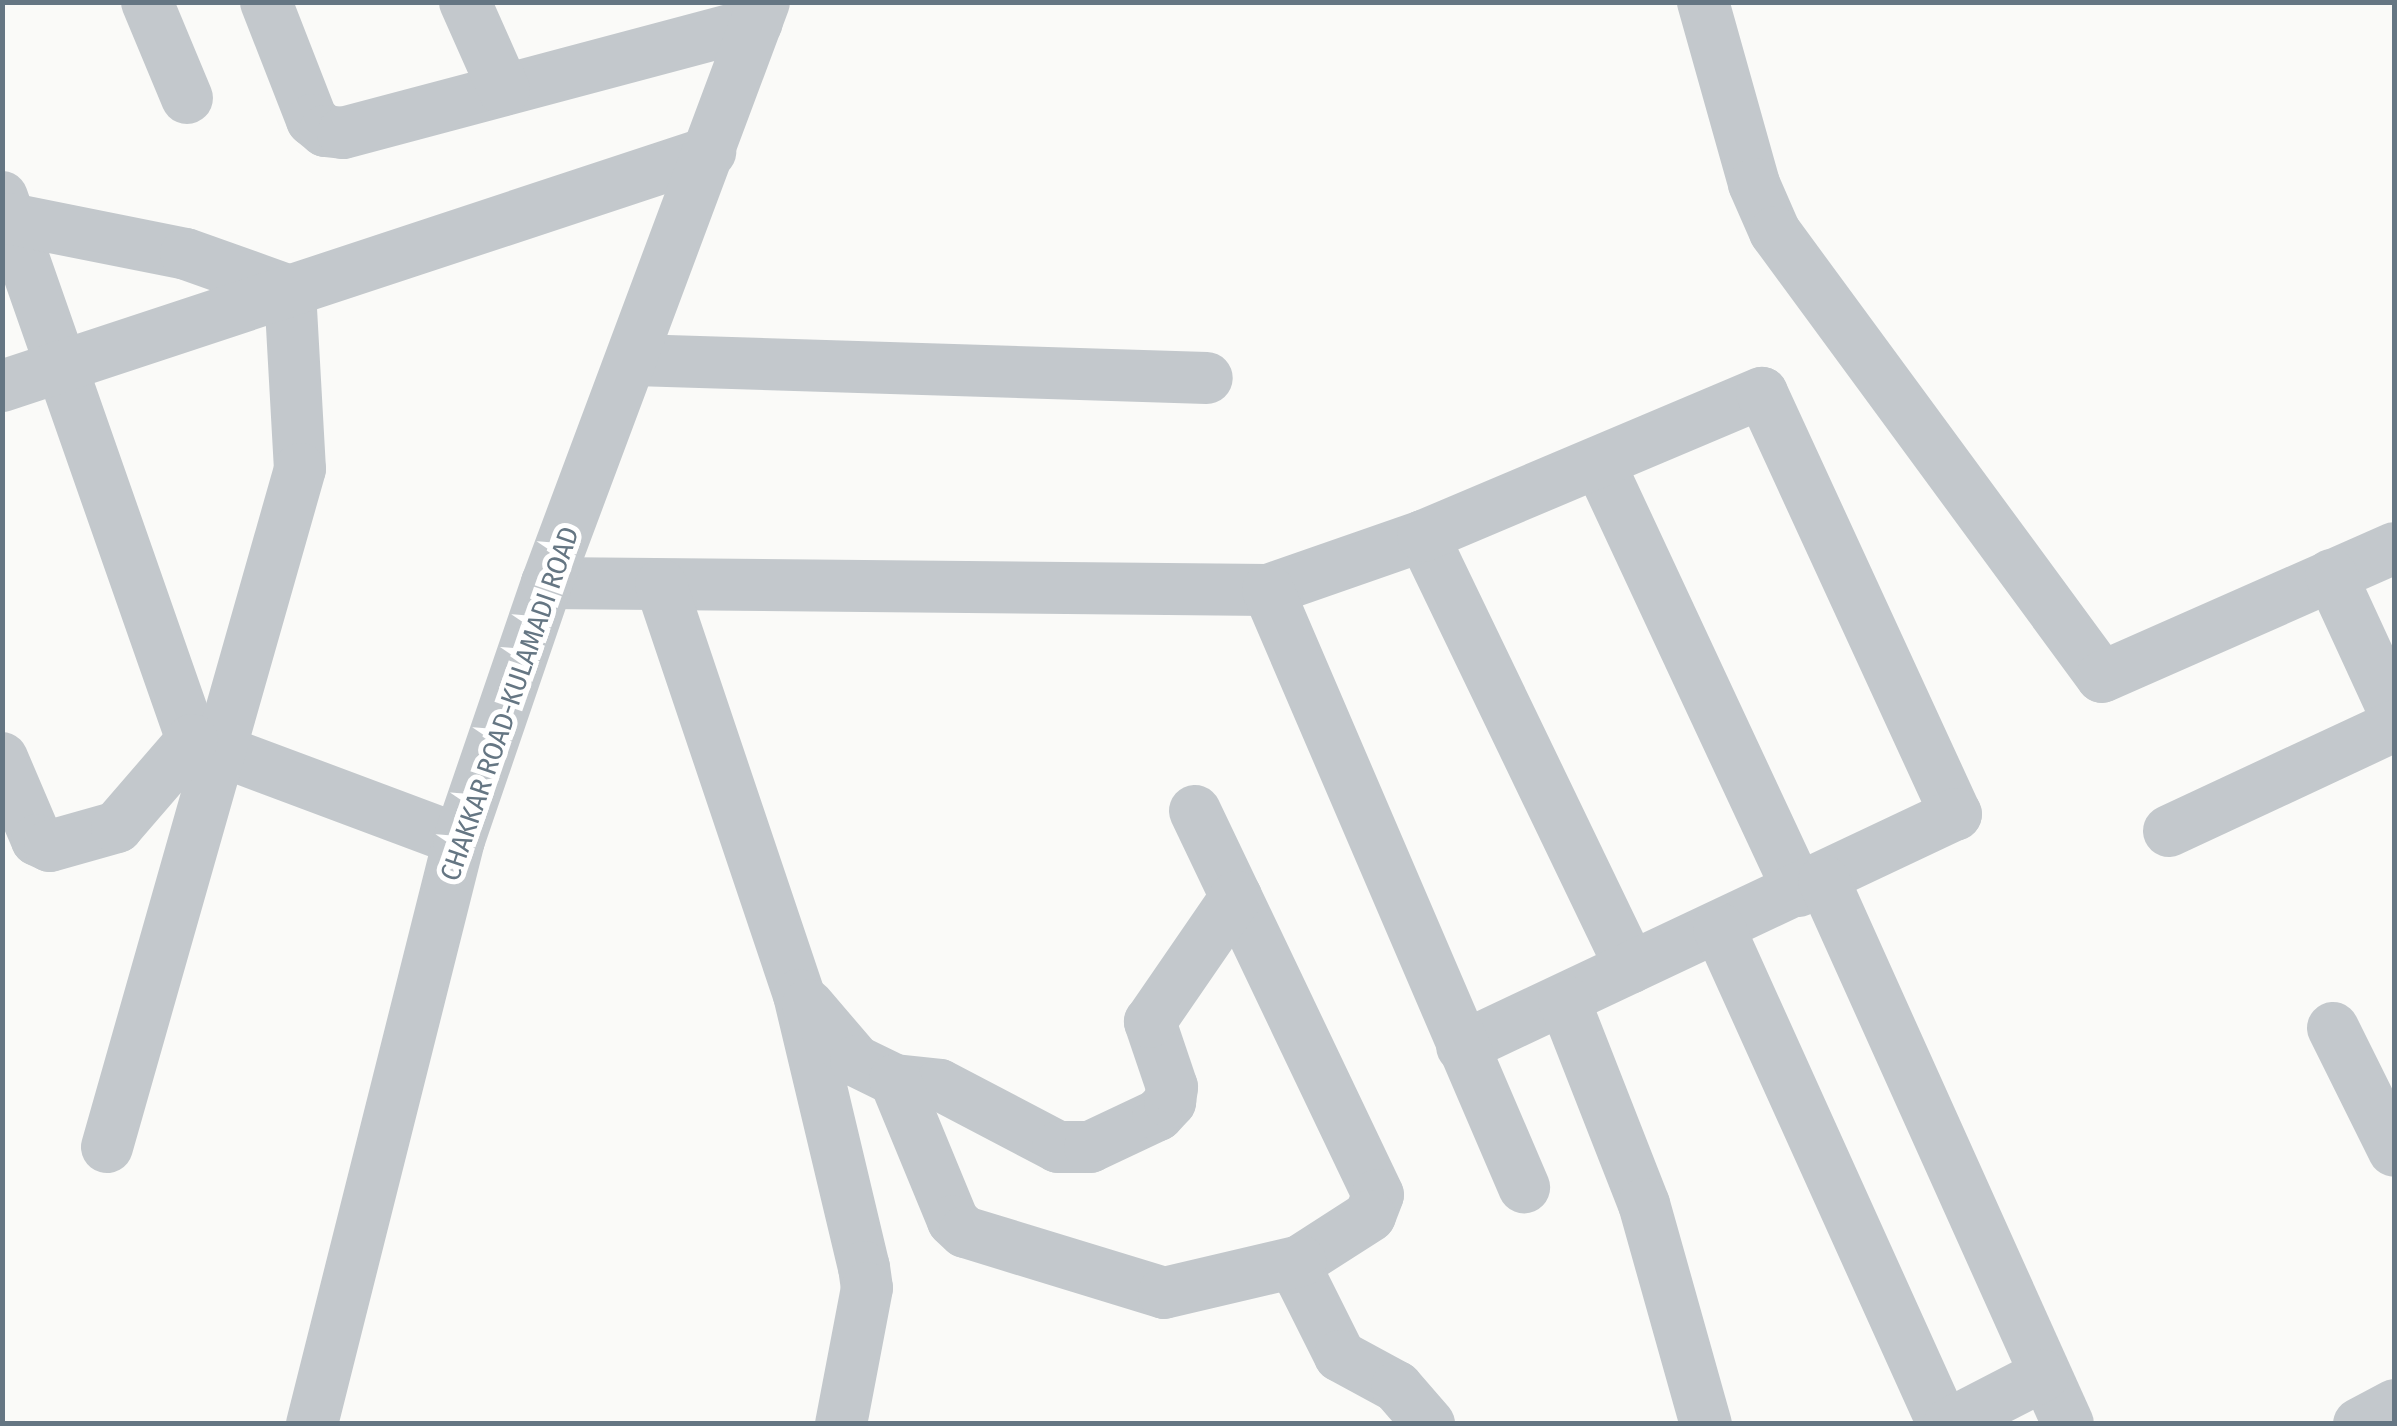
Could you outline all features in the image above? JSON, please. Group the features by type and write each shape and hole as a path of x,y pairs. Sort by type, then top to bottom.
{"street":[{"path":"148,2 187,98"},
{"path":"266,2 312,120 325,132 343,133 504,90 760,13"},
{"path":"464,2 504,90"},
{"path":"1702,2 1754,184 1775,232 2102,677 2394,548"},
{"name":"CHAKKAR ROAD-KULAMADI ROAD","path":"312,1424 459,840 548,583 760,13"},
{"path":"2,386 710,152"},
{"path":"7,208 186,254 290,291"},
{"path":"7,208 205,745 459,840"},
{"path":"107,1147 205,745 300,469 290,291"},
{"path":"634,360 1206,378"},
{"path":"548,583 1268,590 1423,536 1600,465 1762,393 1770,400 1956,814 1811,886 1462,1047"},
{"path":"1600,465 1811,886 2068,1424"},
{"path":"1423,536 1631,968"},
{"path":"2331,575 2394,712"},
{"path":"661,585 800,994 868,1288 841,1424"},
{"path":"1268,590 1524,1186"},
{"path":"2169,831 2394,726"},
{"path":"2,758 37,840 50,846 117,827 205,745"},
{"path":"895,1080 954,1221 966,1232 1164,1294 1300,1261 1370,1216 1378,1195 1195,812"},
{"path":"800,994 849,1056 895,1080 931,1082 1074,1150 1158,1115 1172,1087 1150,1022 1236,898"},
{"path":"1719,928 1946,1424 2042,1376"},
{"path":"1564,1000 1644,1204 1706,1424"},
{"path":"2333,1028 2394,1151"},
{"path":"1300,1261 1300,1278 1333,1347 1397,1387 1429,1424"},
{"path":"2359,1424 2394,1405"}]}
